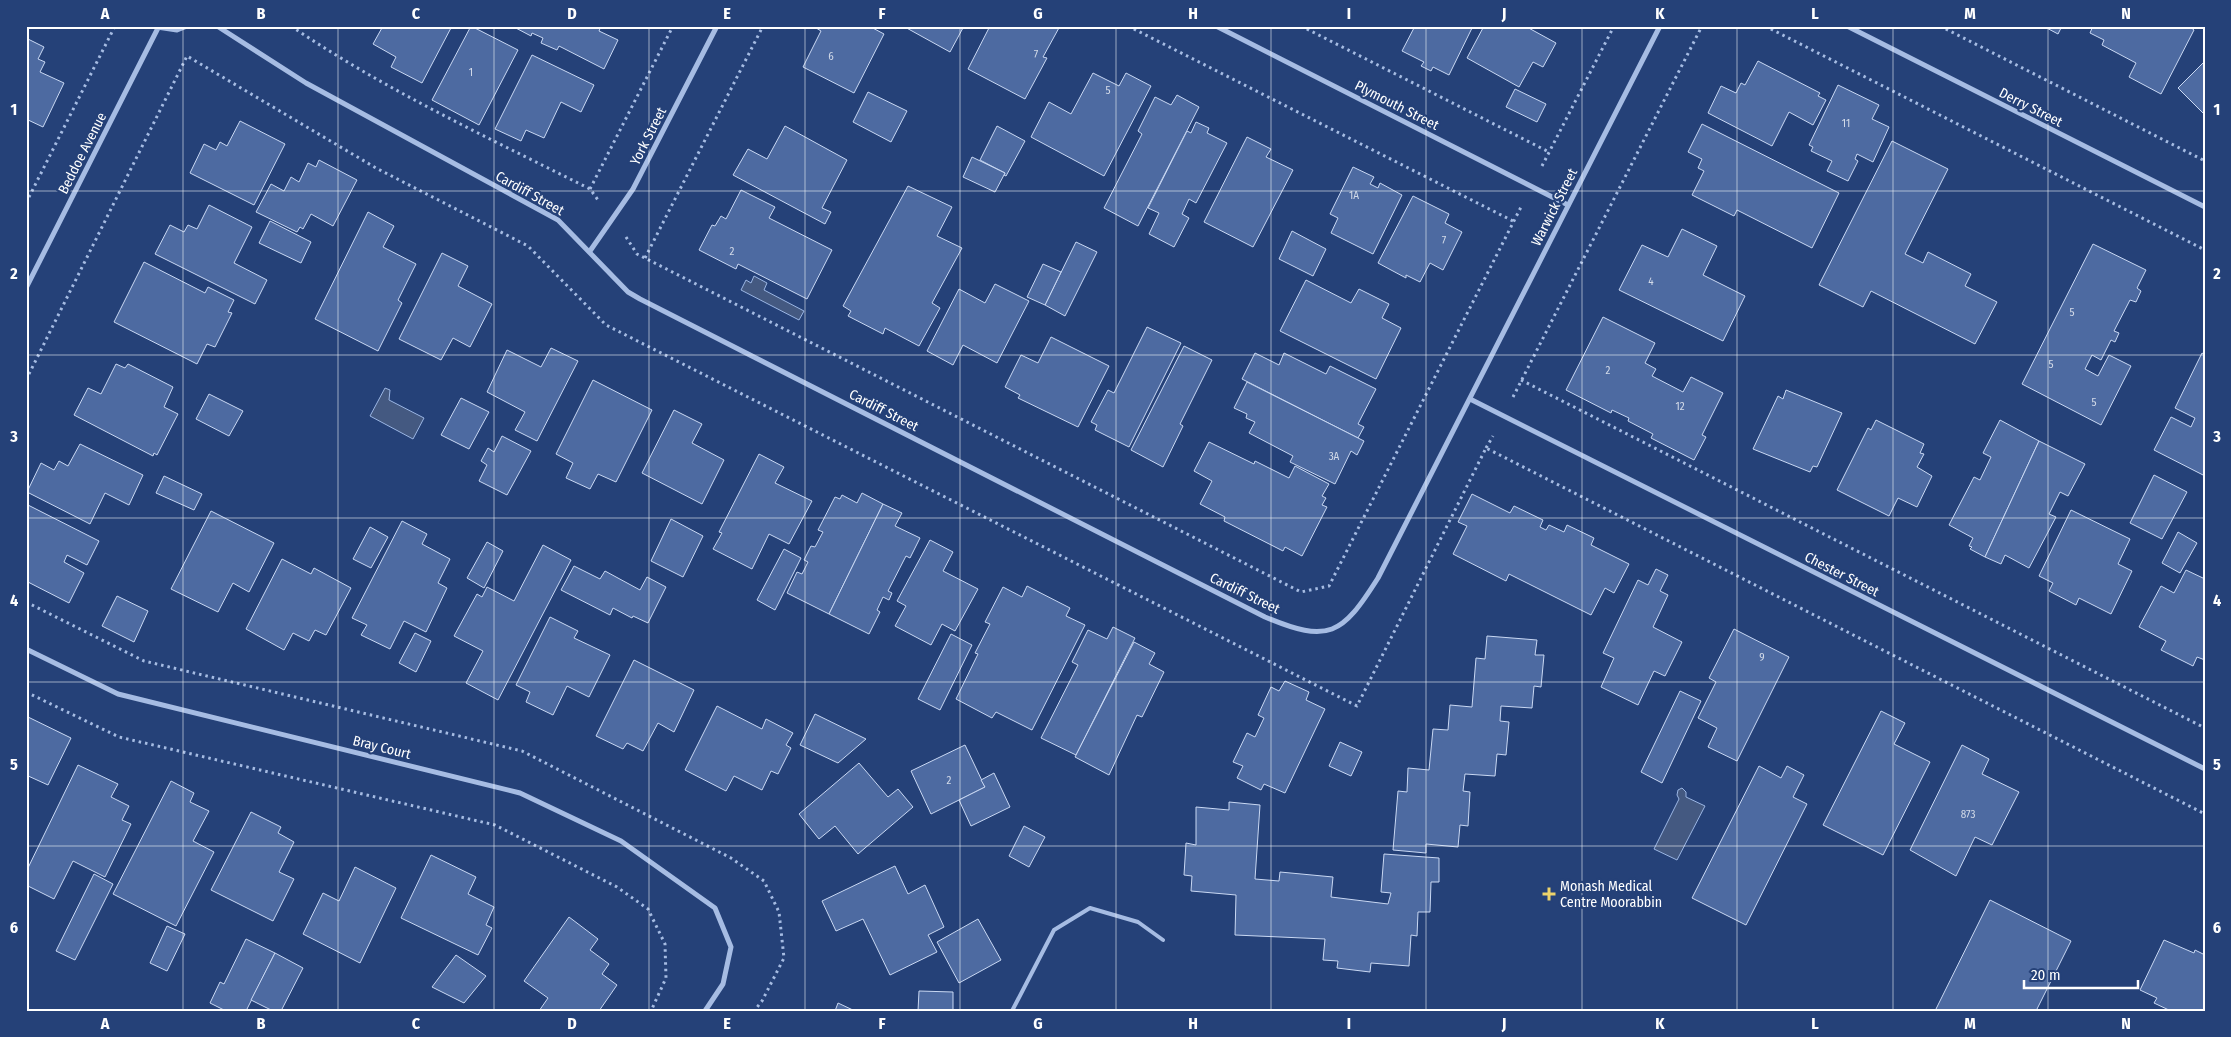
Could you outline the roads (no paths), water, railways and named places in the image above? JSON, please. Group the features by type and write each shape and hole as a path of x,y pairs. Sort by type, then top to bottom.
{"street":[{"path":"157,27 177,30 188,26"},
{"name":"Cardiff Street","path":"217,26 306,83 558,220 628,292 640,299 1265,617 1298,630 1323,632 1337,627 1351,618 1362,604 1378,578 1470,399"},
{"name":"York Street","path":"590,251 613,219 648,163 717,26"},
{"name":"Plymouth Street","path":"1216,26 1568,205"},
{"name":"Warwick Street","path":"1470,399 1660,26"},
{"name":"Derry Street","path":"1848,26 2205,207"},
{"name":"Beddoe Avenue","path":"26,288 157,27"},
{"name":"Chester Street","path":"1470,399 2205,769"},
{"name":"Bray Court","path":"26,649 118,694 520,793 621,841 715,908 731,947 723,984 706,1011"}],"lane":[{"path":"1012,1011 1054,930 1090,908 1138,922 1163,940"}],"water":[{"path":"754,276 767,283 764,290 804,311 799,320 741,290 746,280 751,283"},
{"path":"385,388 390,390 389,400 424,418 413,439 370,416"},
{"path":"1682,788 1686,792 1686,797 1705,806 1677,860 1654,849 1679,799 1677,795 1678,790"}],"place":[{"name":"Monash Medical Centre Moorabbin","path":"1549,894"}]}
